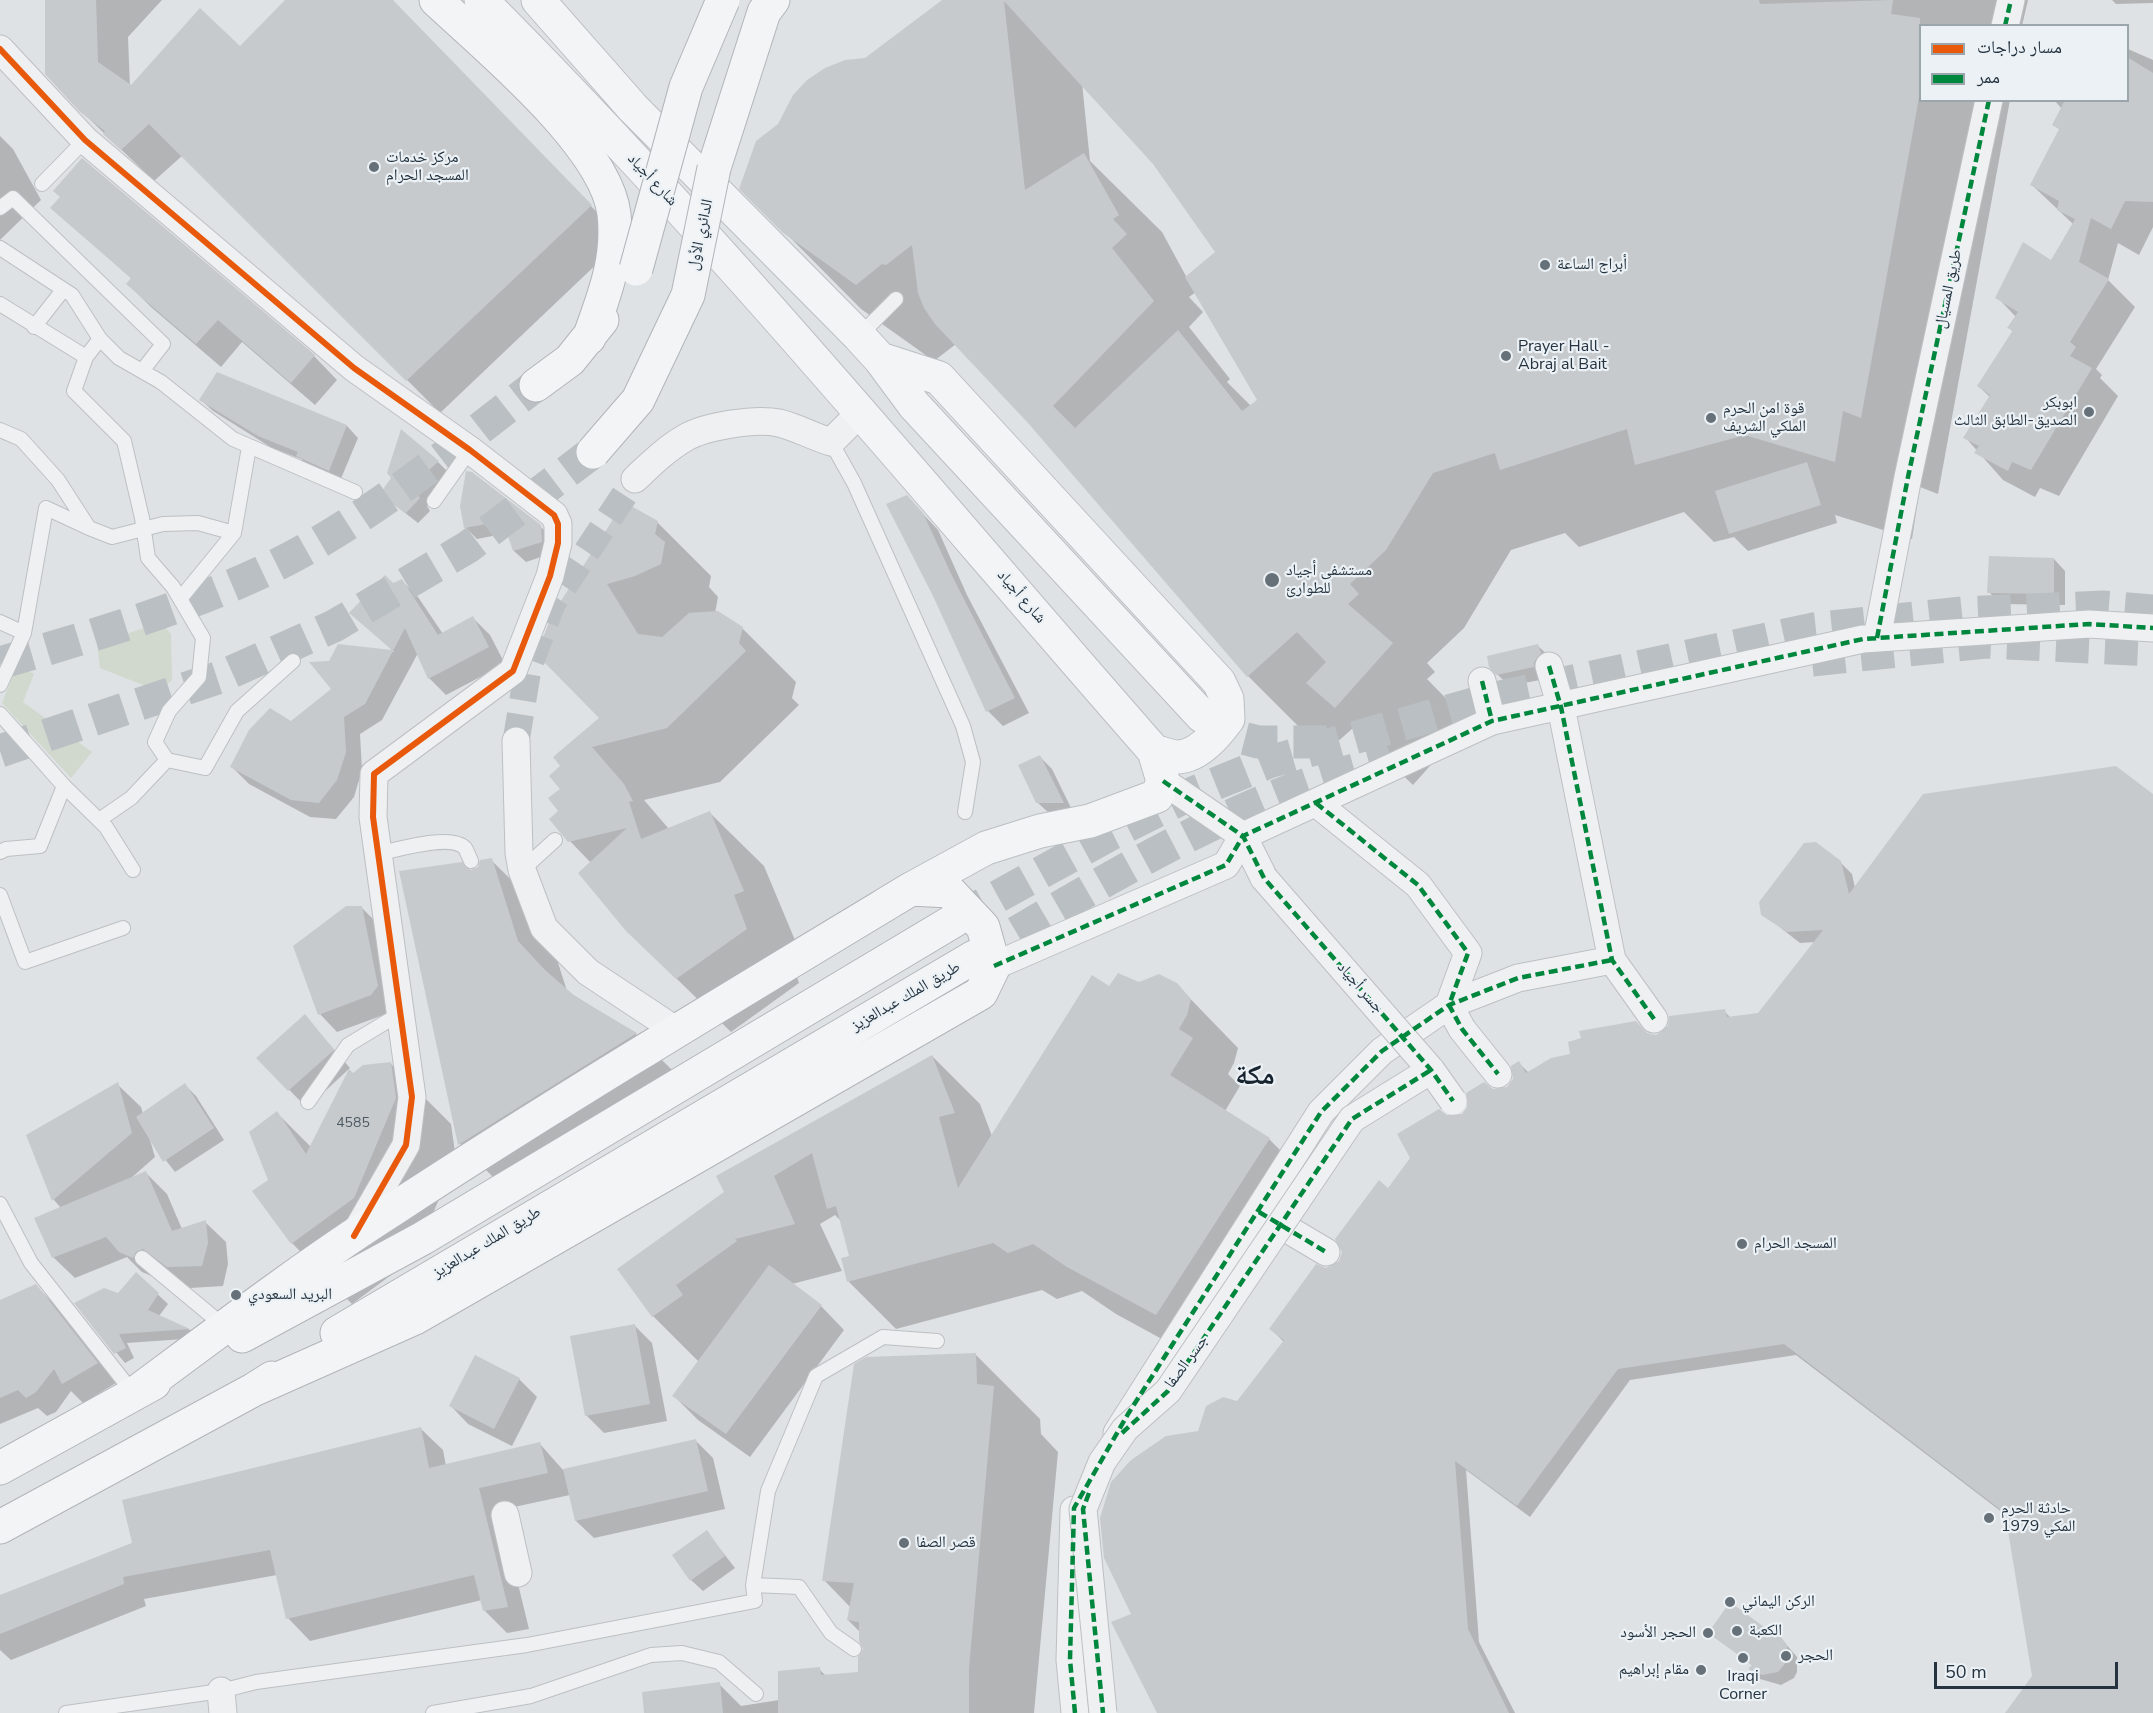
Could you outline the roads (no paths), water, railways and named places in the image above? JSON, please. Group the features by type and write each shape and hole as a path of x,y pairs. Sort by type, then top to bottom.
{"main road":[{"path":"436,0 532,89 597,165 614,213 613,273 589,338"},
{"name":"شارع أجياد","path":"481,0 542,62 788,326 1159,766"},
{"path":"538,0 633,108 869,348 914,405 1202,716"},
{"path":"536,386 570,360 589,338 636,269 686,87 723,0"},
{"name":"الدائري الأول","path":"593,452 638,400 688,295 714,168 764,12 773,0"},
{"path":"134,1394 354,1236 677,1031 911,889 986,848 1040,831 1089,821 1157,796 1159,766 1195,752 1217,733 1228,719 1227,699 1219,682 939,378 869,348"},
{"path":"911,889 949,891 983,927 984,962"},
{"path":"0,1468 423,1238 955,920"},
{"name":"طريق الملك عبدالعزيز","path":"0,1527 253,1390 328,1339 537,1213 984,962"}],"street":[{"path":"2005,24 2010,0"},
{"path":"0,49 84,140 354,368 470,450 554,515 558,524 558,543 550,576 513,671 374,774 373,817 377,854 412,1097 406,1145 354,1236"},
{"name":"طريق المسيال","path":"1877,638 1908,477 1989,102"},
{"path":"636,479 662,453 687,437 739,422 780,423 831,442 861,411"},
{"path":"984,962 1226,865 1243,836 1492,721 1863,639 2089,624 2153,628"},
{"path":"1549,666 1561,707 1612,960 1654,1019"},
{"path":"1482,681 1492,721"},
{"path":"516,741 516,801 522,870 544,928 588,972 677,1031"},
{"path":"1159,766 1243,836"},
{"path":"1316,803 1418,885 1467,953 1449,1005 1462,1029 1498,1074"},
{"name":"جسر أجياد","path":"1243,836 1264,878 1431,1070 1453,1101"},
{"path":"1075,1713 1070,1660 1074,1508 1128,1414 1322,1112 1382,1051 1449,1005 1518,978 1612,960"},
{"name":"جسر الصفا","path":"1102,1713 1083,1509 1102,1462 1125,1430 1168,1391 1352,1119 1431,1070"},
{"path":"1258,1212 1326,1252"},
{"path":"505,1515 518,1573"}],"lane":[{"path":"42,184 84,140"},
{"path":"0,208 13,198 163,344 142,371"},
{"path":"0,248 72,295 100,339 119,358 161,382 233,439 355,492"},
{"path":"34,327 63,290"},
{"path":"869,348 896,299"},
{"path":"0,304 86,357"},
{"path":"100,339 86,357 74,391 124,441 148,558 180,599 203,638 199,677 169,711 155,742 167,760 205,768 237,711 292,661"},
{"path":"0,430 21,439 58,480 89,528"},
{"path":"831,442 854,483 963,726 973,762 965,812"},
{"path":"180,599 234,533 249,447"},
{"path":"434,501 470,450"},
{"path":"0,685 24,633 45,508 112,537 144,531 163,524 198,523 234,533"},
{"path":"0,622 24,633"},
{"path":"0,714 64,786 99,820 133,870"},
{"path":"99,820 131,798 167,760"},
{"path":"0,852 40,846 64,786"},
{"path":"522,870 555,840"},
{"path":"377,854 439,841 455,842 465,848 471,861"},
{"path":"0,895 25,962 123,928"},
{"path":"308,1102 348,1045 401,1013"},
{"path":"0,1204 31,1263 134,1394"},
{"path":"142,1258 225,1327"},
{"path":"66,1713 222,1702 256,1682 527,1645 755,1601 753,1585 768,1491 816,1376 883,1337 937,1341"},
{"path":"753,1585 799,1587 831,1634 854,1649"},
{"path":"434,1713 531,1696 651,1654 682,1653 719,1662 739,1676 756,1694"}],"tunnel":[{"path":"0,663 99,633 198,599 262,572 299,553 370,510 404,486 536,385"},
{"path":"0,751 220,677 334,626 468,547 593,452"},
{"path":"516,741 528,669 552,604 635,479"},
{"path":"955,920 1109,835 1195,792 1269,762 1491,699 1813,629 1962,613 2103,607 2153,611"},
{"path":"1812,660 1986,642 2153,650"},
{"path":"1202,716 1231,735 1258,742 1340,742"},
{"path":"974,957 1091,889 1211,825 1306,785 1391,760"}],"place":[{"name":"مركز خدمات المسجد الحرام","path":"374,167"},
{"name":"أبراج الساعة","path":"1545,265"},
{"name":"Prayer Hall - Abraj al Bait","path":"1506,356"},
{"name":"ابوبكر الصديق-الطابق الثالث","path":"2089,412"},
{"name":"قوة امن الحرم الملكي الشريف","path":"1711,418"},
{"name":"مستشفى أجياد للطوارئ","path":"1272,580"},
{"name":"المسجد الحرام","path":"1742,1244"},
{"name":"البريد السعودي","path":"236,1295"},
{"name":"حادثة الحرم المكي 1979","path":"1989,1518"},
{"name":"قصر الصفا","path":"904,1543"},
{"name":"الركن اليماني","path":"1730,1602"},
{"name":"الكعبة","path":"1737,1631"},
{"name":"الحجر الأسود","path":"1708,1633"},
{"name":"الحجر","path":"1786,1656"},
{"name":"Iraqi Corner","path":"1743,1658"},
{"name":"مقام إبراهيم","path":"1701,1670"}],"district":[{"name":"مكة","path":"1255,1077"}]}
